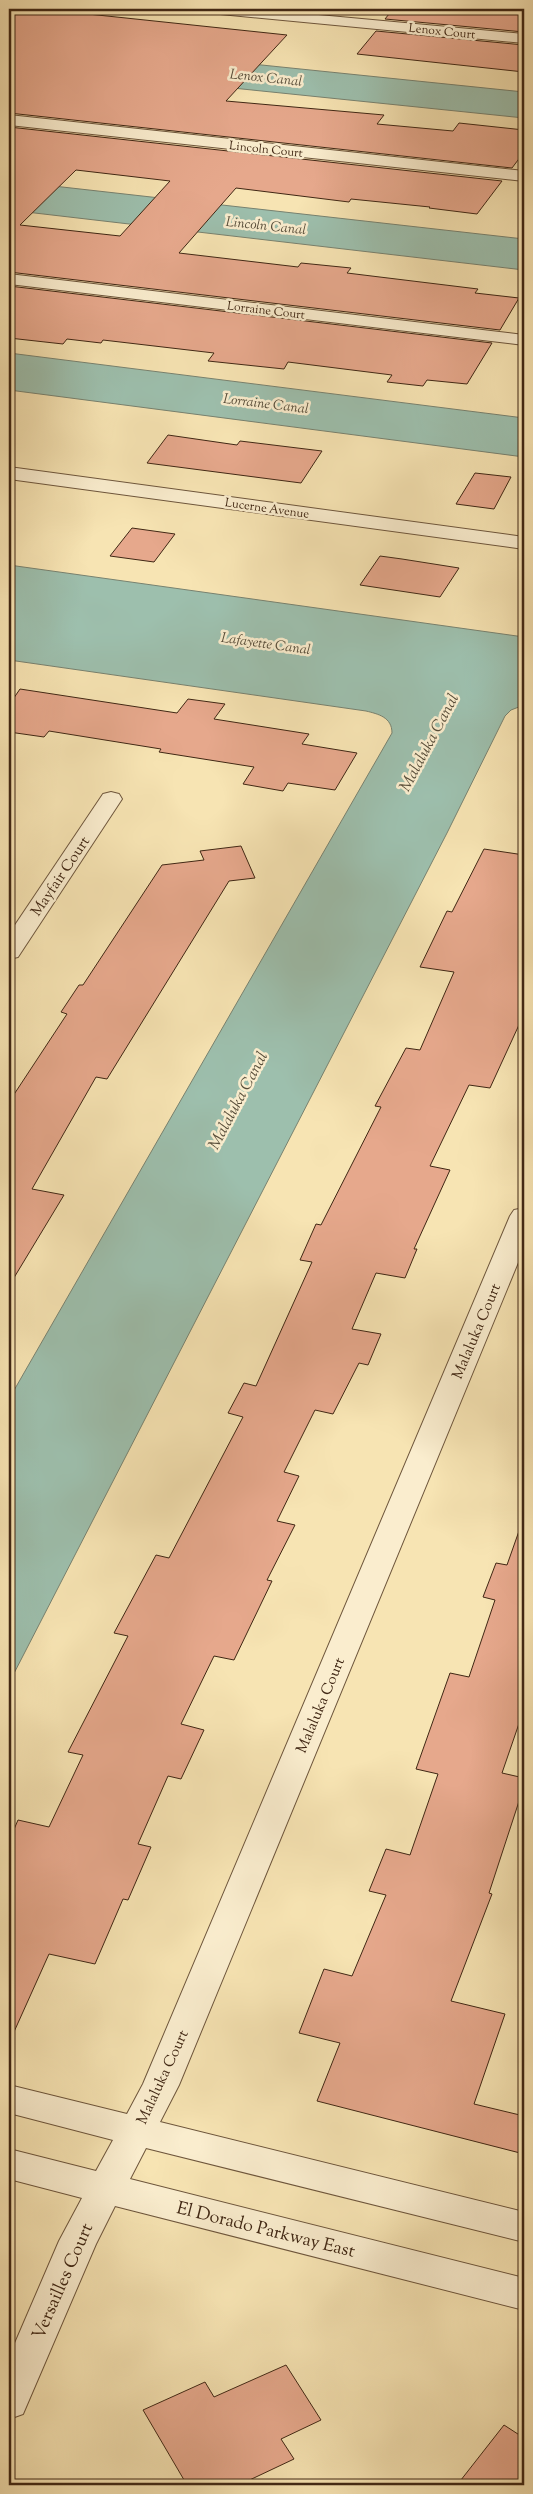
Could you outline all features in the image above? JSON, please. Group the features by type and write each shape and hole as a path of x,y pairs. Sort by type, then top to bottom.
{"street":[{"name":"Lenox Court","path":"210,9 524,40"},
{"name":"Lincoln Court","path":"9,120 524,176"},
{"name":"Lorraine Court","path":"9,279 524,340"},
{"name":"Lucerne Avenue","path":"9,473 524,543"},
{"name":"Mayfair Court","path":"9,952 111,799"},
{"name":"Malaluka Court","path":"106,2189 161,2085 524,1216"},
{"path":"9,2099 524,2227"},
{"name":"El Dorado Parkway East","path":"9,2164 524,2294"},
{"name":"Versailles Court","path":"9,2402 78,2241 106,2189"}],"water":[{"name":"Lenox Canal","path":"9,39 524,92 524,118 9,65"},
{"name":"Lincoln Canal","path":"9,181 524,239 524,270 9,210"},
{"name":"Lorraine Canal","path":"9,353 524,418 524,457 9,390"},
{"path":"9,565 524,637 524,705 511,710 505,716 447,833 9,1683 9,1399 392,733 390,723 384,717 366,711 9,660"}],"building":[{"path":"9,9 48,12 50,10 287,35 226,101 384,115 377,124 453,131 459,123 524,130 524,152 512,168 9,113"},
{"path":"393,9 524,9 524,32 385,19"},
{"path":"376,31 524,45 524,72 357,54"},
{"path":"9,127 502,181 477,214 430,207 351,199 349,202 236,188 179,253 298,267 301,263 351,268 347,273 478,289 475,293 519,298 500,330 9,272","holes":["76,170 170,181 120,236 20,225"]},
{"path":"9,286 492,343 467,384 427,380 423,386 387,382 392,375 288,362 284,369 208,361 214,353 103,340 101,343 67,339 63,344 9,338"},
{"path":"168,435 237,445 240,441 322,451 301,483 147,463"},
{"path":"475,473 511,477 494,509 456,504"},
{"path":"132,528 175,534 154,562 110,556"},
{"path":"380,556 459,568 440,597 360,585"},
{"path":"20,689 177,713 188,699 225,704 214,719 309,734 302,744 357,753 335,790 288,783 283,791 243,784 254,767 159,752 161,749 49,731 44,737 9,732 9,705"},
{"path":"241,846 255,878 229,881 107,1079 96,1077 32,1189 64,1195 9,1286 9,1102 67,1014 61,1012 79,985 83,985 162,865 204,860 200,851"},
{"path":"484,849 524,855 524,1014 490,1088 469,1085 430,1166 450,1170 414,1249 417,1249 405,1278 376,1273 352,1329 381,1334 368,1365 359,1363 333,1414 315,1410 284,1472 299,1476 277,1521 295,1525 267,1580 272,1581 234,1660 214,1656 181,1724 204,1730 181,1779 168,1776 138,1844 151,1847 128,1900 123,1899 95,1964 49,1954 9,2043 9,1841 18,1820 49,1827 83,1755 68,1752 128,1636 114,1633 156,1555 169,1558 243,1417 228,1413 244,1383 256,1386 312,1262 300,1260 316,1224 321,1225 381,1107 375,1106 406,1048 420,1050 454,972 420,967 447,911 452,912"},
{"path":"519,1531 524,1531 524,1709 502,1773 524,1778 524,1786 489,1893 492,1894 451,2001 505,2014 474,2104 524,2116 524,2154 317,2101 340,2043 299,2033 324,1969 352,1976 386,1895 369,1891 386,1849 410,1855 438,1774 416,1769 450,1673 469,1677 495,1600 483,1597 496,1563 507,1565"},
{"path":"286,2365 321,2420 281,2439 294,2459 239,2485 187,2485 143,2410 205,2382 214,2397"},
{"path":"504,2425 524,2438 524,2485 457,2485"}],"water label":[{"name":"Lafayette Canal","path":"266,643"},
{"name":"Malaluka Canal","path":"428,742"},
{"name":"Malaluka Canal","path":"237,1100"}]}
